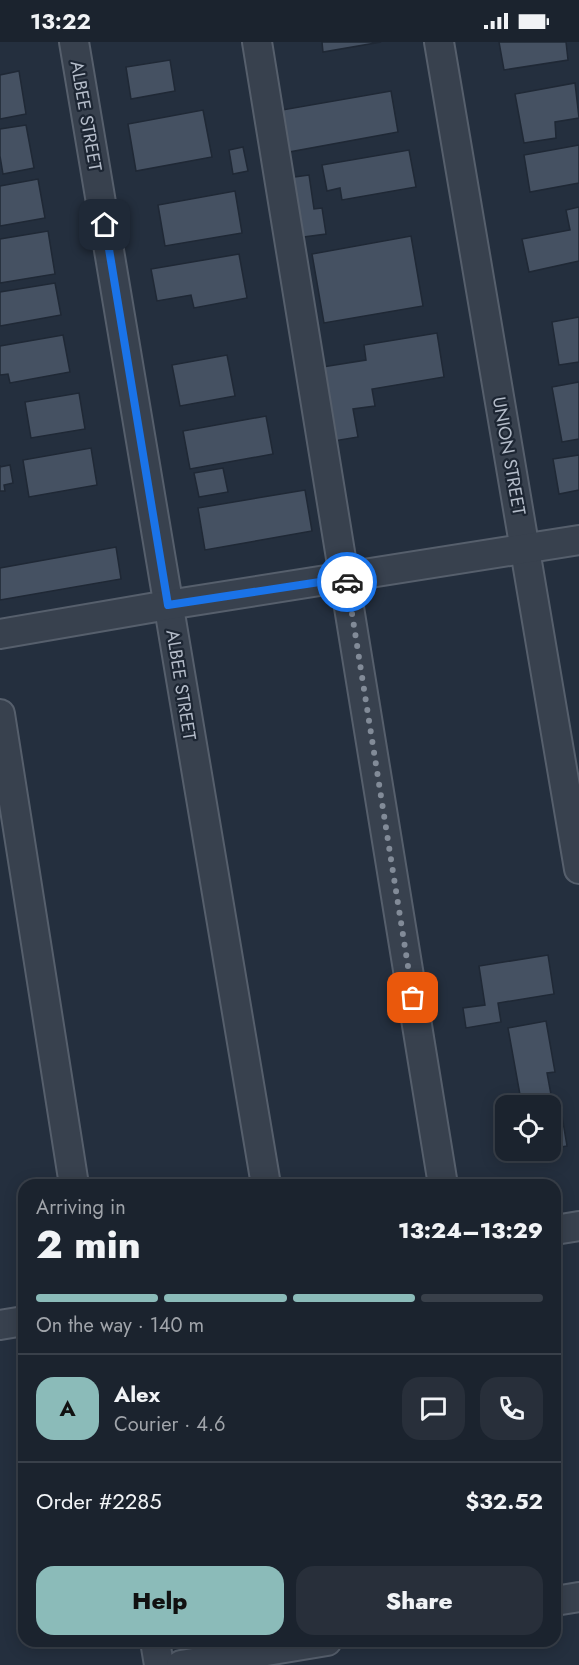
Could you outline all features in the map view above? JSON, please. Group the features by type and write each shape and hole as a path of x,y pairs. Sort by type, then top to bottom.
{"street":[{"name":"ALBEE STREET","path":"74,42 265,1179"},
{"path":"257,42 442,1179"},
{"name":"UNION STREET","path":"439,42 579,869"},
{"path":"0,634 579,540"},
{"path":"0,714 73,1179"},
{"path":"561,1229 579,1226"},
{"path":"0,1325 18,1322"},
{"path":"561,1600 579,1597"},
{"path":"155,1647 159,1665"},
{"path":"181,1665 290,1647"}],"building":[{"path":"322,42 381,42 323,52"},
{"path":"499,42 566,42 568,60 504,70"},
{"path":"170,60 175,91 131,99 126,67"},
{"path":"19,71 26,114 0,119 0,75"},
{"path":"575,83 579,118 555,122 556,138 524,143 515,94"},
{"path":"391,91 398,132 289,152 282,110"},
{"path":"203,110 212,157 136,171 128,124"},
{"path":"26,125 34,168 3,174 0,129"},
{"path":"579,145 579,183 530,192 524,155"},
{"path":"243,147 248,171 233,174 229,150"},
{"path":"409,150 416,187 342,200 340,188 327,191 322,165"},
{"path":"309,175 314,209 322,208 326,234 296,238 287,178"},
{"path":"38,179 45,218 0,226 0,186"},
{"path":"235,191 242,233 165,246 158,205"},
{"path":"579,207 579,261 529,272 522,239 570,230 566,210"},
{"path":"48,231 55,274 0,283 0,239"},
{"path":"411,236 423,306 324,323 312,254"},
{"path":"239,254 247,298 194,308 191,295 157,301 151,269"},
{"path":"55,283 61,315 0,326 0,292"},
{"path":"579,317 579,362 559,365 552,322"},
{"path":"437,333 444,377 372,389 375,406 353,409 358,437 328,442 316,368 366,360 364,345"},
{"path":"63,335 70,372 10,383 8,374 0,375 0,346"},
{"path":"227,355 235,396 180,406 172,365"},
{"path":"579,382 579,439 562,442 552,387"},
{"path":"79,393 85,429 31,438 25,402"},
{"path":"266,416 273,454 190,469 183,431"},
{"path":"91,448 97,485 29,497 23,460"},
{"path":"579,455 579,490 559,494 553,459"},
{"path":"10,465 13,483 4,485 5,491 0,491 0,467"},
{"path":"223,468 228,492 199,497 194,473"},
{"path":"305,490 312,531 205,550 198,508"},
{"path":"116,547 121,579 0,600 0,568"},
{"path":"548,955 554,994 498,1003 501,1022 466,1028 463,1008 485,1005 479,966"},
{"path":"546,1021 555,1072 547,1073 551,1095 520,1095 508,1028"},
{"path":"561,1110 567,1146 561,1147"}],"way so far":[{"path":"347,582 413,998"}],"route":[{"path":"105,225 168,605 346,578 347,582"}]}
